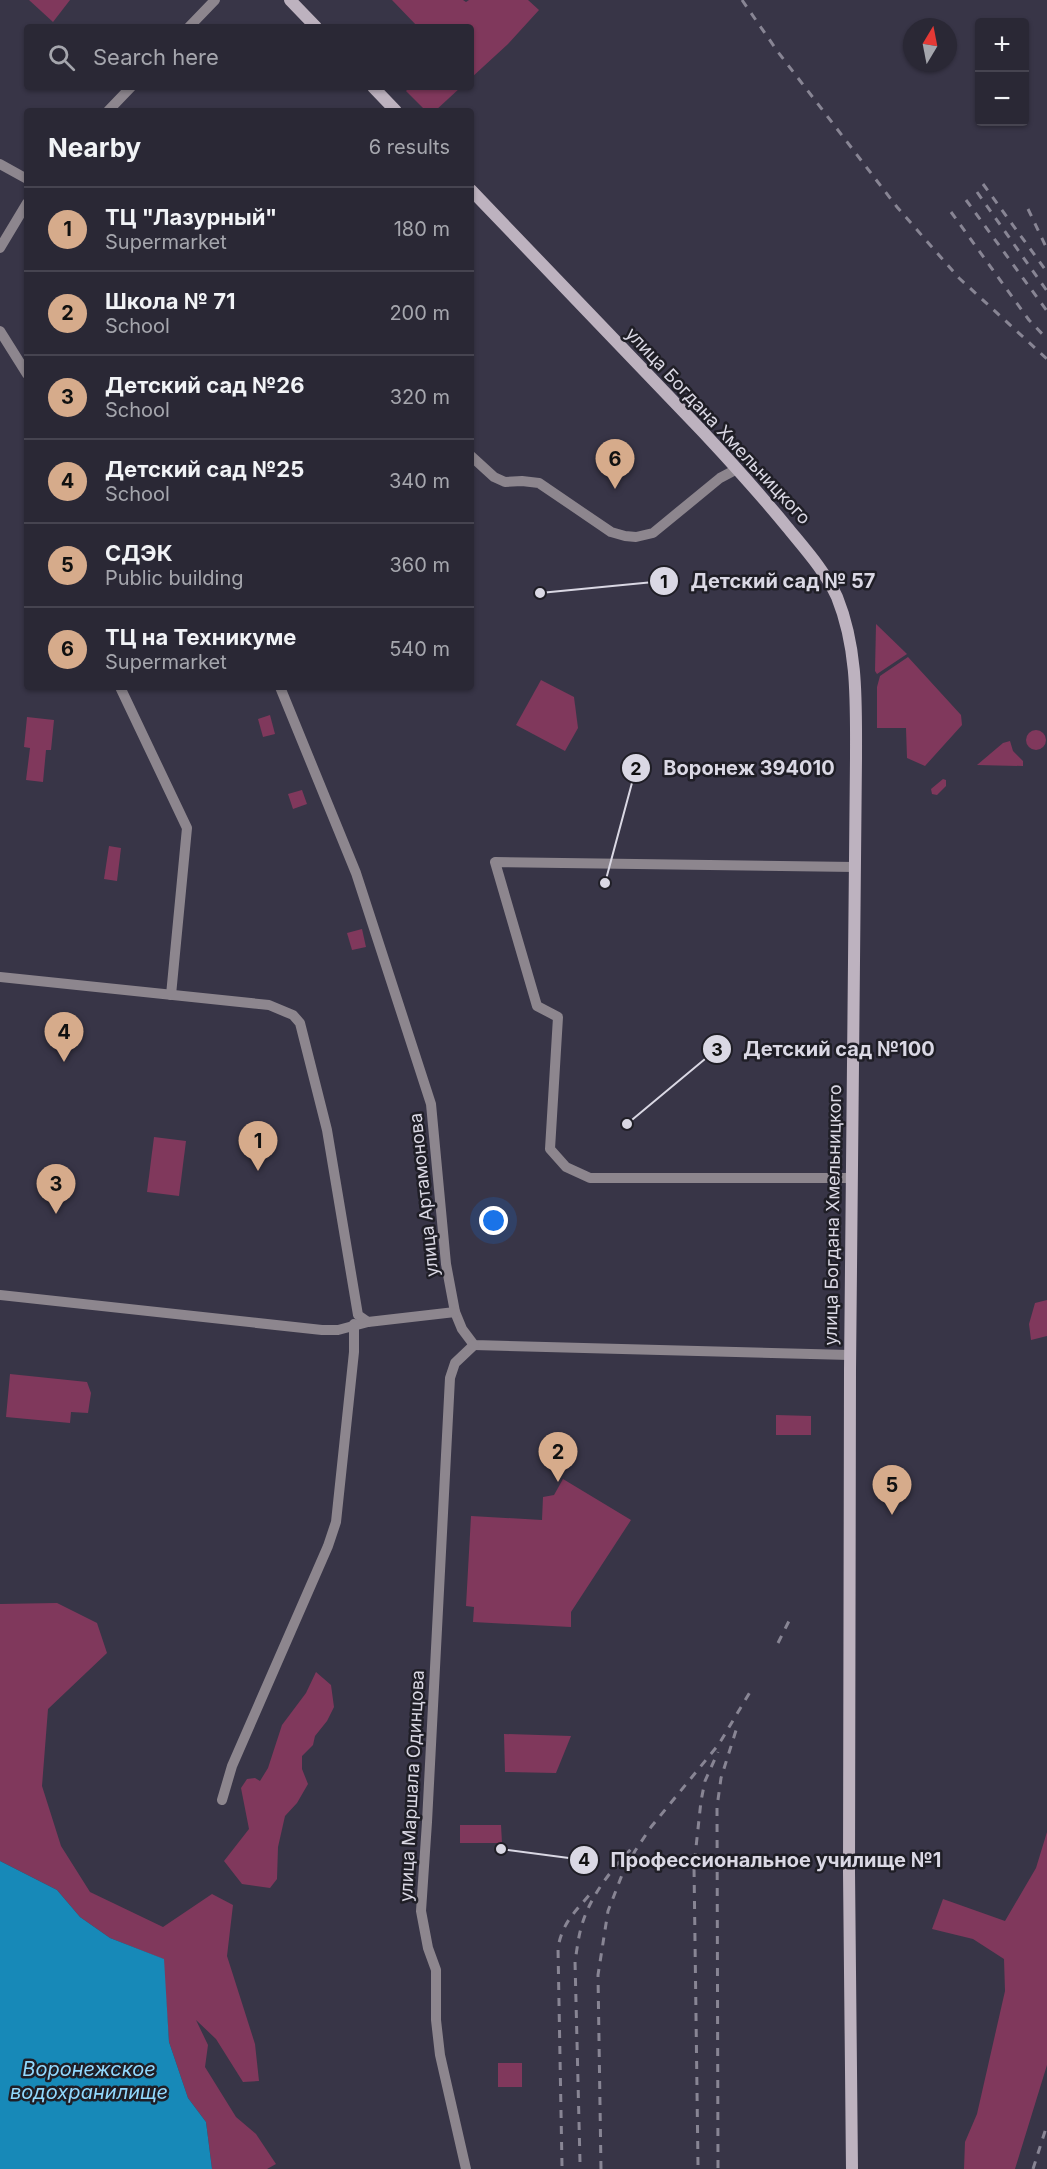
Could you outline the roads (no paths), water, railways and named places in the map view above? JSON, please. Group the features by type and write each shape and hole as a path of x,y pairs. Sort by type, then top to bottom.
{"main road":[{"path":"290,0 313,24"},
{"path":"376,90 393,108"},
{"name":"улица Богдана Хмельницкого","path":"474,193 737,469 816,561 836,595 851,642 856,695 850,1355 849,1872 852,2169"}],"street":[{"path":"192,24 215,0"},
{"path":"111,108 128,90"},
{"path":"0,164 24,177"},
{"path":"0,248 24,208"},
{"path":"0,331 24,369"},
{"path":"474,459 494,477 505,482 539,483 611,532 636,537 653,533 720,478 737,469"},
{"path":"121,690 187,828 171,995"},
{"name":"улица Артамонова","path":"281,690 356,873 431,1104 446,1264 455,1312 462,1329 474,1345"},
{"path":"852,1178 590,1178 566,1167 550,1149 558,1017 537,1006 495,862 855,867"},
{"path":"0,977 270,1005 293,1015 300,1023 327,1130 358,1315 368,1322"},
{"path":"0,1295 322,1330 338,1330 354,1324 455,1312"},
{"path":"222,1800 232,1766 328,1546 336,1522 354,1352 354,1324"},
{"path":"474,1345 850,1355"},
{"name":"улица Маршала Одинцова","path":"466,2169 440,2055 436,2020 436,1970 428,1948 421,1911 450,1378 455,1363 474,1345"}],"water":[{"name":"Воронежское водохранилище","path":"0,1861 57,1890 80,1917 110,1938 164,1959 169,2042 188,2098 206,2122 212,2169 0,2169"}],"railway":[{"path":"742,0 778,52 897,207 959,278 1047,359"},
{"path":"983,184 1047,272"},
{"path":"977,192 1047,291"},
{"path":"966,200 1047,311"},
{"path":"1028,209 1047,249"},
{"path":"951,212 1029,320 1047,339"},
{"path":"778,1643 791,1617"},
{"path":"601,2169 598,1975 608,1911 622,1875 635,1851 651,1827 719,1744 753,1687"},
{"path":"718,2168 717,1807 721,1778 738,1724"},
{"path":"698,2165 694,1866 705,1781 718,1752"},
{"path":"580,2162 575,1961 581,1928 589,1906 615,1866 631,1849"},
{"path":"562,2166 558,1948 566,1925 591,1893"},
{"path":"1033,2169 1047,2125"}],"place":[{"name":"ТЦ на Техникуме","path":"615,489"},
{"name":"Детский сад № 57","path":"540,593"},
{"name":"Воронеж 394010","path":"605,883"},
{"name":"Детский сад №25","path":"64,1062"},
{"name":"Детский сад №100","path":"627,1124"},
{"name":"ТЦ \"Лазурный\"","path":"258,1171"},
{"name":"Детский сад №26","path":"56,1214"},
{"name":"Школа № 71","path":"558,1482"},
{"name":"СДЭК","path":"892,1515"},
{"name":"Профессиональное училище №1","path":"501,1849"}]}
